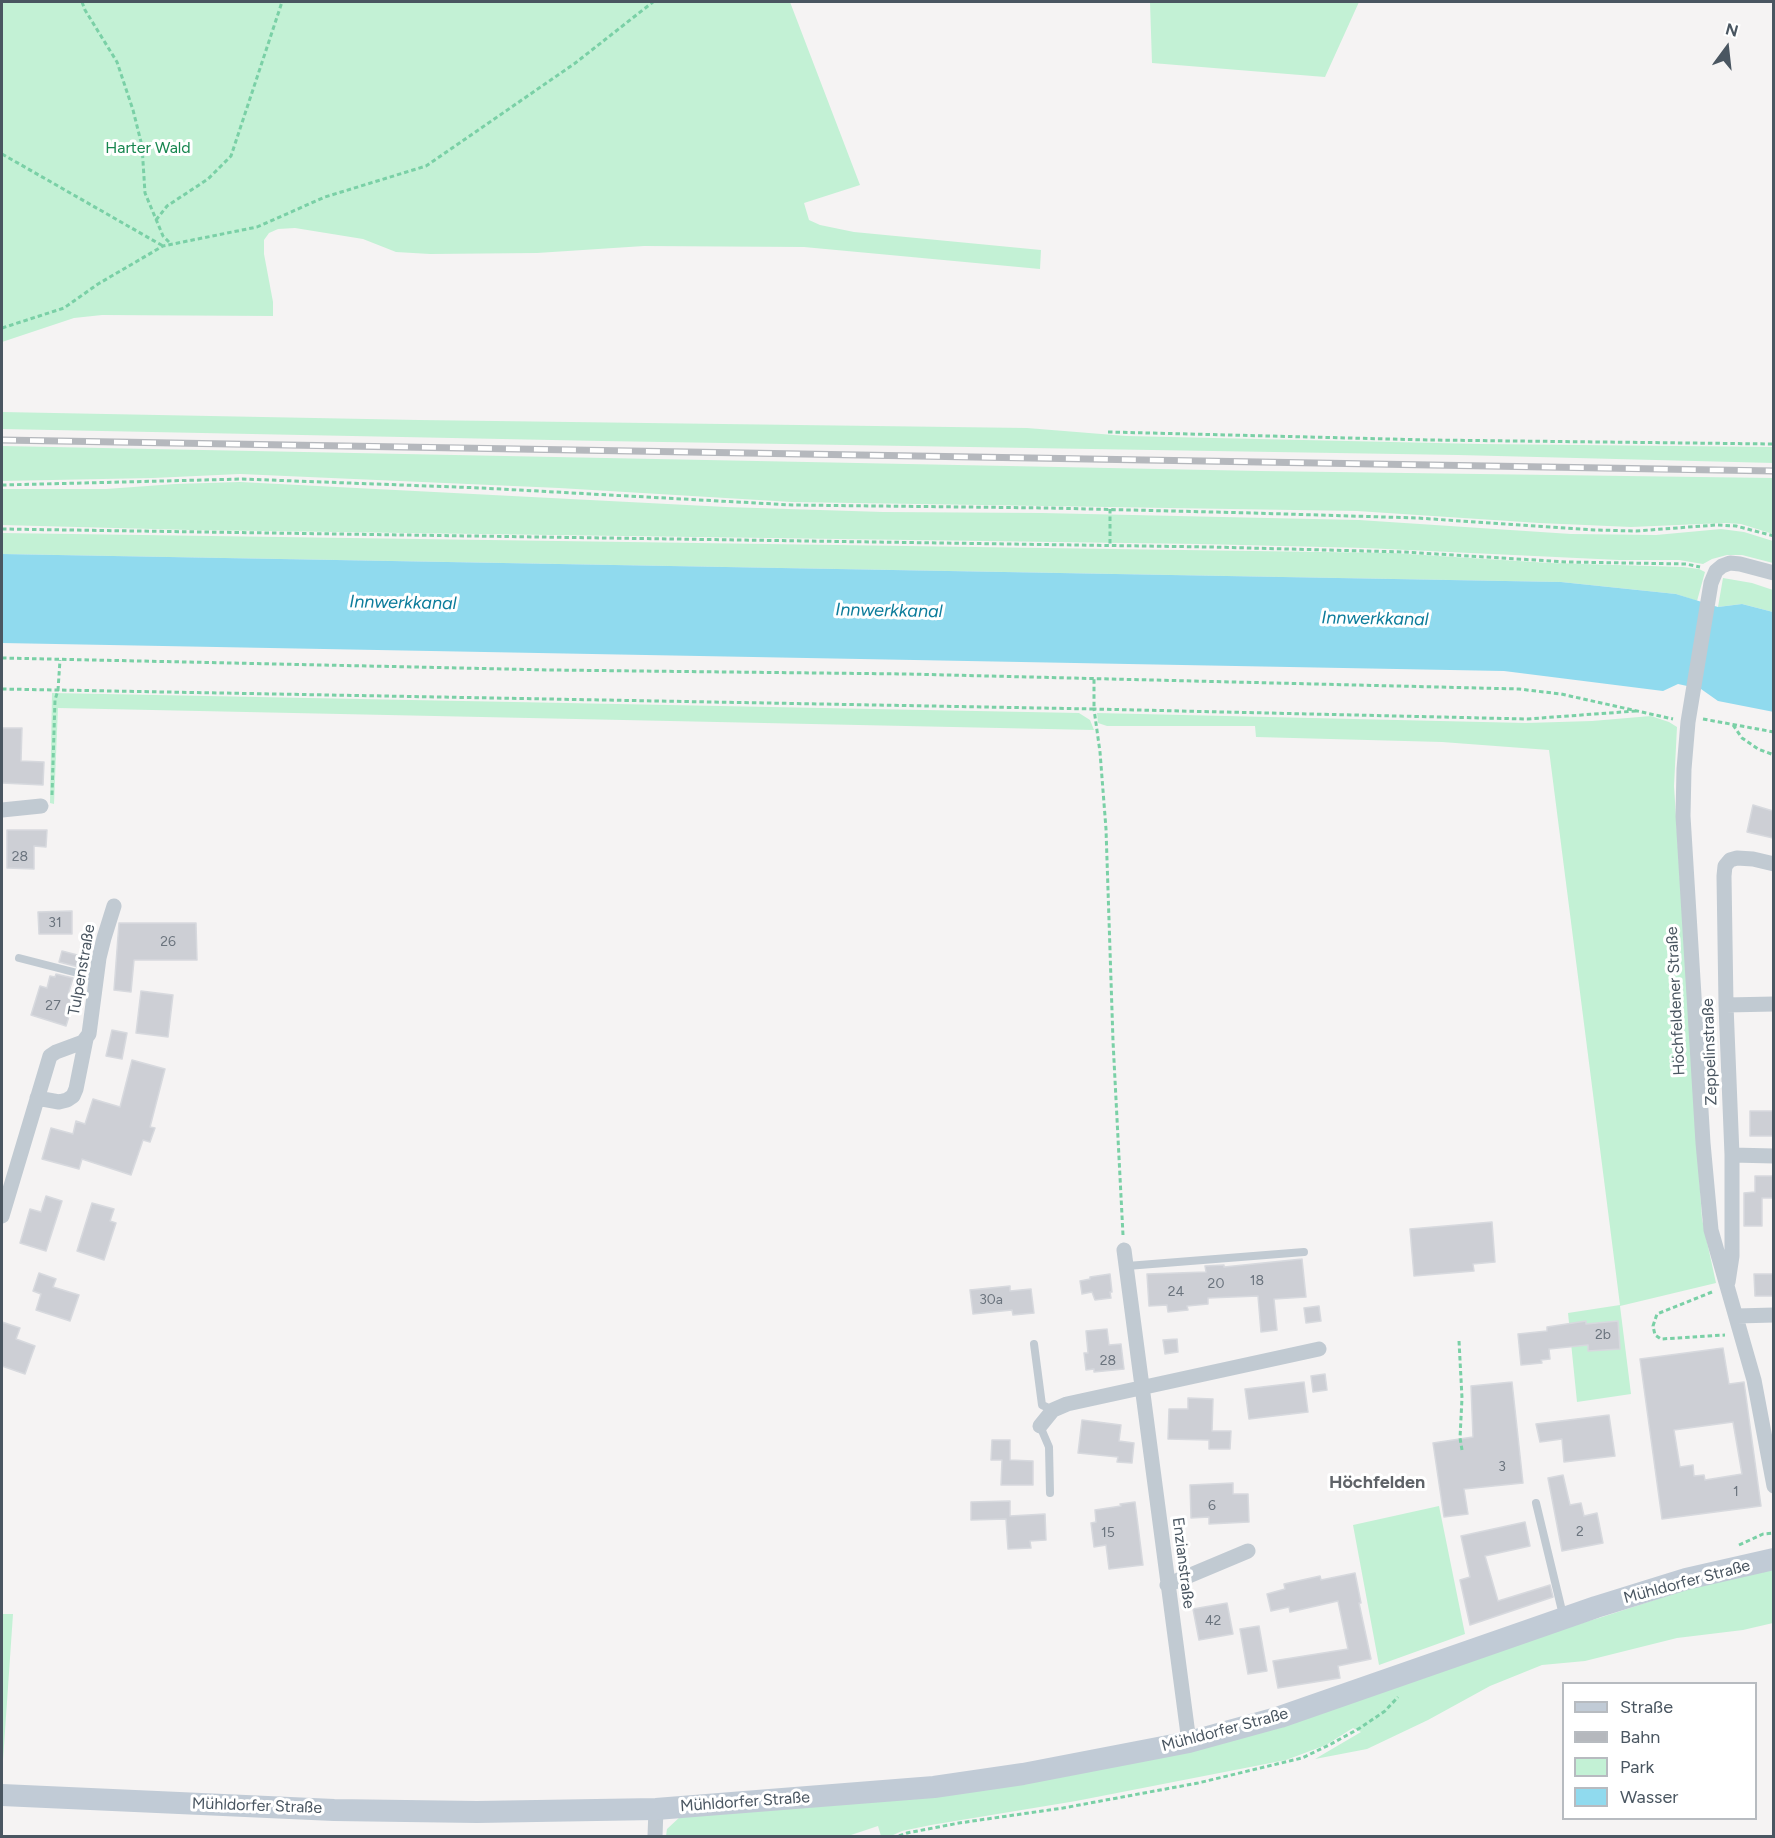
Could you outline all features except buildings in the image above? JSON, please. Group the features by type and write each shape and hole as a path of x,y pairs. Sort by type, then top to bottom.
{"street":[{"path":"1713,577 1722,566 1730,563 1773,573"},
{"name":"Höchfeldener Straße","path":"1713,577 1689,715 1683,816 1703,1143 1711,1230 1754,1380 1773,1486"},
{"path":"2,810 41,806"},
{"name":"Zeppelinstraße","path":"1727,1288 1732,1256 1732,1155 1726,1005 1725,866 1730,860 1737,858 1773,864"},
{"name":"Tulpenstraße","path":"37,1098 59,1102 73,1096 76,1089 89,1034 104,938 114,906"},
{"path":"1726,1005 1773,1004"},
{"name":"Tulpenstraße","path":"2,1216 50,1056 87,1039"},
{"path":"1732,1155 1773,1156"},
{"name":"Enzianstraße","path":"1124,1250 1189,1742"},
{"path":"1737,1316 1773,1315"},
{"path":"1040,1426 1053,1410 1067,1404 1319,1349"},
{"path":"1167,1585 1248,1551"},
{"name":"Mühldorfer Straße","path":"2,1795 346,1810 477,1812 656,1809 934,1787 1023,1774 1189,1742 1280,1717 1564,1618 1686,1579 1773,1560"},
{"name":"Mühldorfer Straße","path":"655,1836 656,1809"}],"lane":[{"path":"19,958 97,978"},
{"path":"1126,1266 1304,1252"},
{"path":"1034,1344 1042,1405 1053,1410"},
{"path":"1040,1426 1049,1447 1050,1493"},
{"path":"1536,1503 1564,1618"}],"path":[{"path":"82,2 117,62 142,146 145,193 163,236 171,244"},
{"path":"156,220 167,206 208,179 231,156 282,2"},
{"path":"2,327 64,308 98,284 164,246 257,227 325,197 426,166 574,64 653,2"},
{"path":"2,154 164,246"},
{"path":"1108,432 1430,440 1773,444"},
{"path":"2,485 242,479 482,488 792,505 1110,509 1417,518 1595,530 1736,525 1773,536"},
{"path":"1110,509 1110,546"},
{"path":"2,529 1404,552 1567,562 1686,564 1713,577"},
{"path":"2,658 1094,678 1519,689 1561,694 1640,711 1689,715 1773,732"},
{"path":"41,806 46,804 52,794 55,700 60,660"},
{"path":"1094,678 1094,708 1106,829 1113,1041 1124,1250"},
{"path":"2,689 1094,708 1527,719 1640,711"},
{"path":"1732,724 1742,738 1758,749 1773,755"},
{"path":"1727,1288 1657,1314 1653,1326 1655,1335 1661,1339 1741,1334"},
{"path":"1459,1341 1462,1450"},
{"path":"1731,1549 1763,1534 1773,1533"},
{"path":"899,1836 959,1822 1063,1808 1198,1783 1302,1758 1350,1734 1385,1711 1404,1690 1414,1671"}],"green space":[{"name":"Harter Wald","path":"2,2 790,2 860,185 804,203 809,220 820,225 854,232 1041,250 1040,269 804,247 644,246 537,253 430,254 396,252 363,239 295,228 278,229 269,233 264,240 273,316 102,315 74,318 2,342"},
{"path":"1150,2 1359,2 1325,77 1152,63"},
{"path":"2,412 1027,428 1126,436 1480,444 1773,447 1774,463 1458,455 2,429"},
{"path":"2,446 1260,471 1773,478 1773,534 1741,524 1725,523 1631,527 1357,511 792,502 559,488 240,474 2,481"},
{"path":"240,482 726,507 1359,520 1571,534 1656,535 1721,529 1744,532 1773,541 1773,563 1742,555 1727,555 1703,564 1679,560 1619,560 1365,548 1199,544 190,530 2,525 2,489 106,489"},
{"path":"2,533 1392,553 1550,563 1683,567 1705,572 1697,601 1676,594 1561,582 2,554"},
{"path":"1723,578 1752,583 1773,590 1773,612 1742,604 1718,607"},
{"path":"52,693 1079,713 1090,720 1094,730 58,708 54,804 50,803"},
{"path":"1097,713 1526,723 1651,716 1677,727 1674,786 1702,1219 1716,1283 1620,1306 1631,1394 1577,1402 1568,1313 1620,1305 1549,750 1442,742 1256,737 1255,726 1107,726 1098,723"},
{"path":"1439,1506 1465,1634 1379,1665 1353,1525"},
{"path":"1773,1570 1773,1623 1743,1630 1677,1638 1585,1661 1542,1665 1490,1686 1428,1720 1367,1749 1315,1759 1361,1732 1353,1728 1326,1745 1286,1760 1076,1801 931,1825 902,1831 891,1836 881,1836 878,1826 848,1836 666,1836 667,1829 681,1816 1014,1784 1599,1618 1701,1585"},
{"path":"2,1614 13,1614 2,1775"}],"water":[{"name":"Innwerkkanal","path":"2,554 1561,582 1676,594 1718,607 1742,604 1773,612 1774,712 1718,701 1701,689 1678,684 1663,691 1504,671 2,643"}],"railway":[{"path":"2,440 1774,471"}],"district":[{"name":"Höchfelden","path":"1377,1483"}]}
